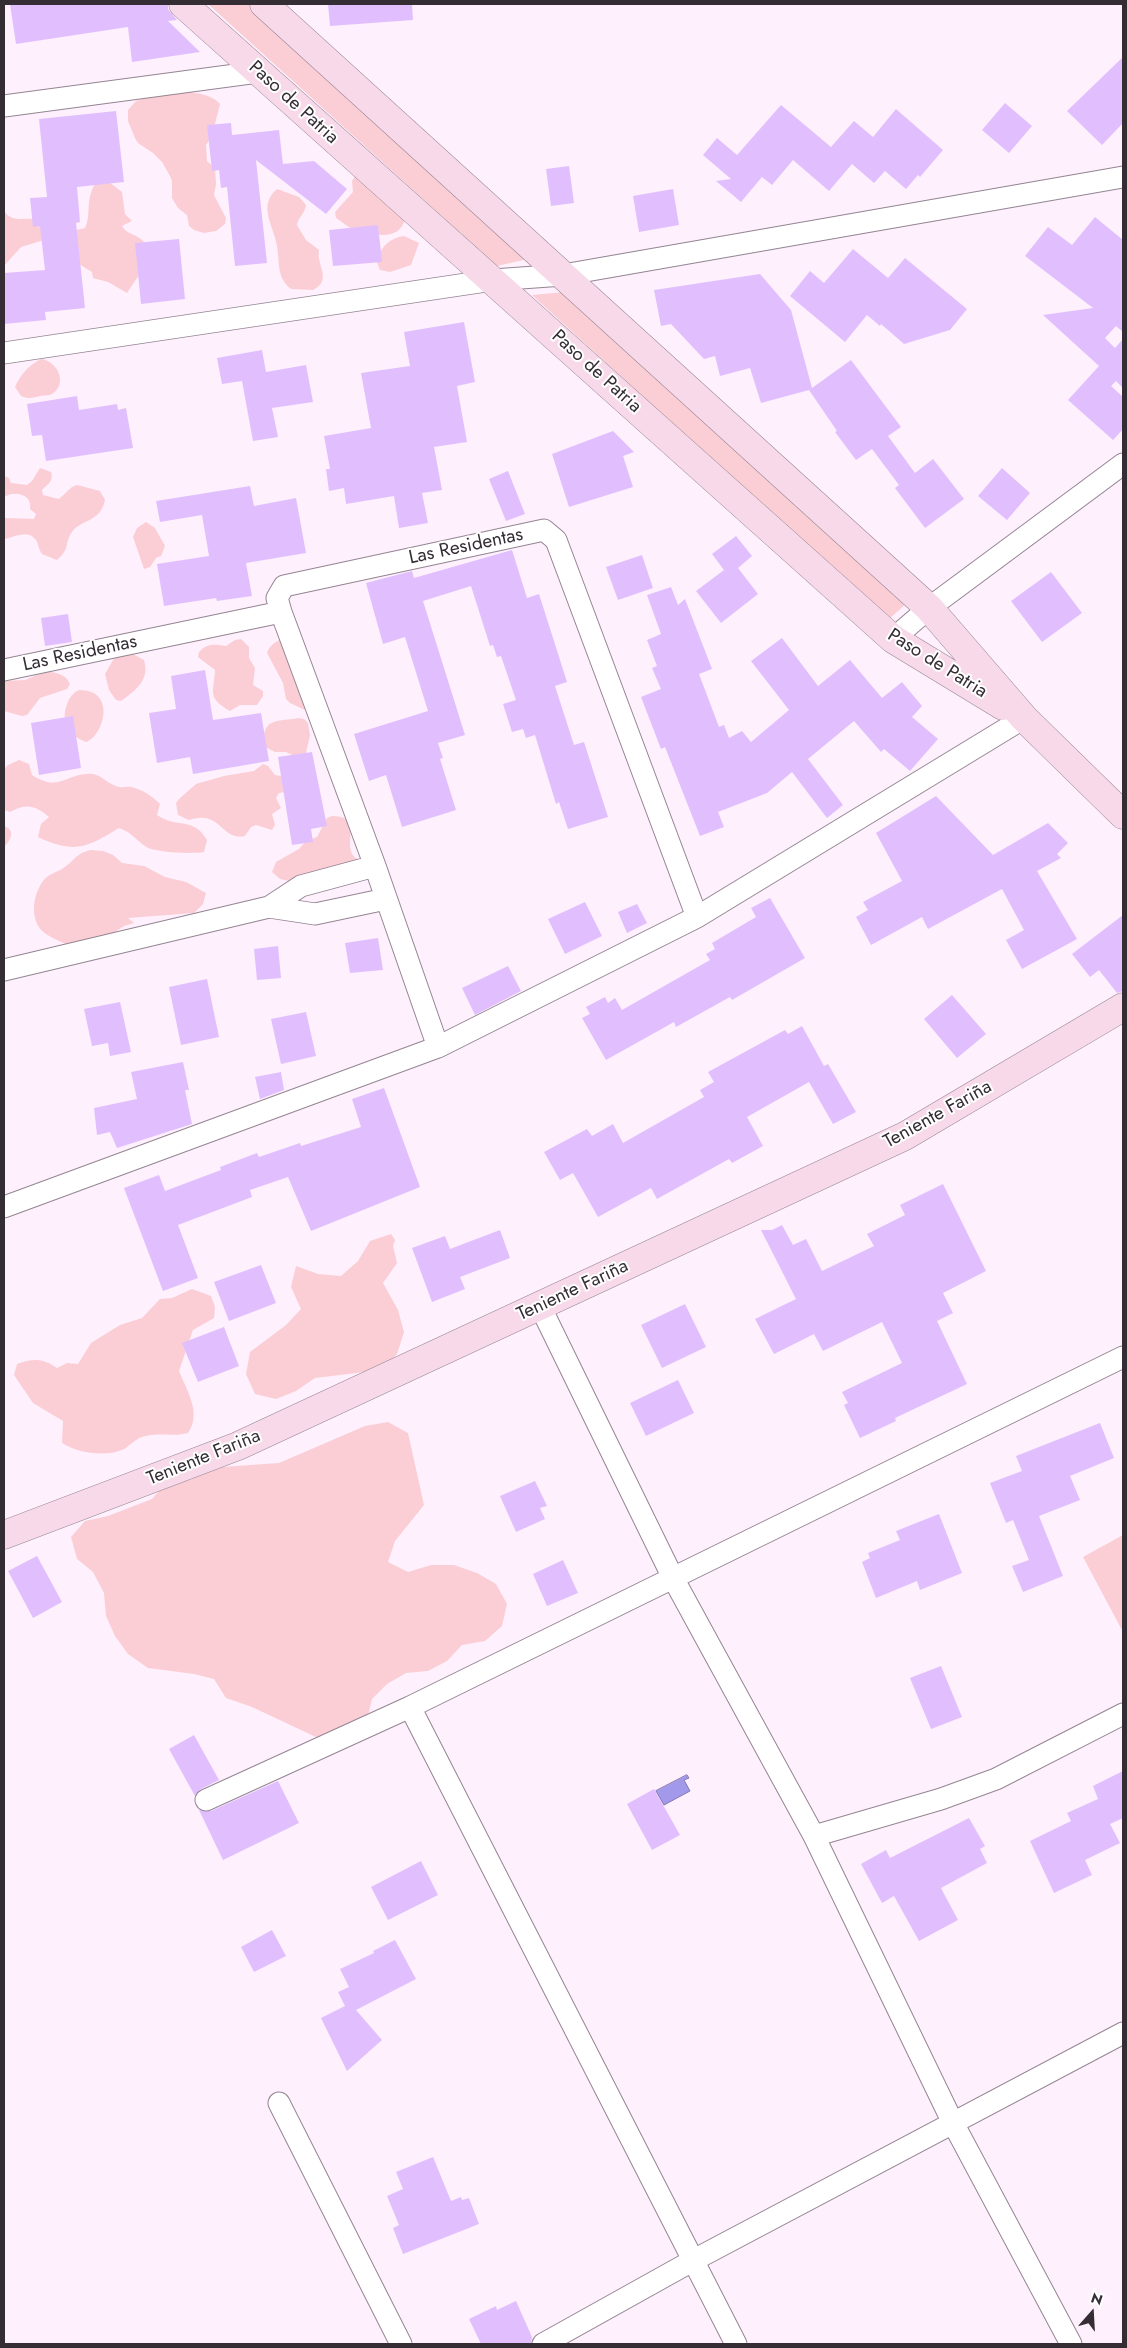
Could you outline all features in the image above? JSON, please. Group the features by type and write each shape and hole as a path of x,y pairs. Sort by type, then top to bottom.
{"street":[{"name":"Paso de Patria","path":"183,4 892,639 1024,718"},
{"name":"Paso de Patria","path":"264,4 929,608 1024,718 1123,815"},
{"path":"4,106 258,72"},
{"path":"4,353 493,280 563,274 1123,177"},
{"path":"892,639 929,608 1123,464"},
{"name":"Las Residentas","path":"4,670 281,612 277,598 284,586 544,530 551,534 560,549 698,917"},
{"path":"281,612 375,866 438,1047"},
{"path":"4,1207 438,1047 698,917 1024,718"},
{"path":"4,970 269,907 300,886 375,866"},
{"path":"269,907 315,914 386,899"},
{"name":"Teniente Fariña","path":"4,1535 238,1446 905,1136 1123,1007"},
{"path":"540,1306 673,1578 814,1836 953,2123 1071,2344"},
{"path":"206,1800 410,1707 1123,1357"},
{"path":"410,1707 736,2344"},
{"path":"814,1836 941,1799 996,1779 1123,1714"},
{"path":"543,2344 692,2260 1123,2033"},
{"path":"279,2103 401,2344"}],"shaded area":[{"path":"208,4 249,4 528,259 497,266"},
{"path":"162,91 201,94 209,96 220,104 212,136 206,145 207,161 215,168 216,184 214,195 226,218 225,224 216,231 204,233 194,230 189,226 187,215 178,208 172,198 172,181 162,162 138,143 128,121 128,110 136,101"},
{"path":"355,176 406,211 405,221 401,228 389,234 373,234 351,228 336,218 335,212 353,192 352,181"},
{"path":"97,181 109,182 122,192 125,214 132,221 122,226 144,242 139,275 127,293 108,282 93,278 92,272 79,264 67,232 85,228 89,200"},
{"path":"277,189 299,197 306,205 297,225 306,240 319,250 323,277 319,286 313,290 291,289 281,275 277,246 267,209 271,196"},
{"path":"4,211 12,218 38,219 43,221 44,240 21,247 4,266"},
{"path":"404,236 419,243 411,265 390,272 380,270 376,260 381,251 391,241"},
{"path":"565,292 907,603 888,620 532,295"},
{"path":"41,359 52,364 59,373 60,379 57,390 49,395 30,398 21,396 15,387 17,383 29,367"},
{"path":"40,468 51,472 52,475 50,482 42,490 43,495 59,499 77,485 100,491 105,500 103,507 95,517 72,532 66,549 57,560 42,554 32,536 24,534 4,539 4,518 34,519 36,514 30,509 29,500 26,497 13,494 4,497 4,476 9,478 11,483 27,485 32,481"},
{"path":"146,522 155,528 165,546 161,556 156,558 150,567 144,569 133,537 137,528"},
{"path":"288,637 305,692 305,710 286,699 283,683 267,653 275,643"},
{"path":"241,639 249,647 249,658 255,668 253,685 263,691 263,696 257,705 240,705 230,711 214,698 215,670 198,657 199,652 208,646 226,646 235,640"},
{"path":"122,653 133,654 144,660 145,673 140,684 121,701 116,700 109,690 105,674 116,655"},
{"path":"46,671 60,674 66,678 70,684 67,689 40,698 27,715 22,716 4,711 4,681 25,680"},
{"path":"79,690 91,692 99,697 103,705 104,714 98,732 86,742 71,733 65,720 67,704 72,695"},
{"path":"304,719 308,723 310,735 305,757 300,759 286,752 275,752 263,746 265,730 268,725 277,721"},
{"path":"19,760 29,764 32,775 48,782 92,774 115,786 131,787 143,791 160,804 157,815 164,819 190,825 202,833 207,840 204,852 191,853 156,850 145,846 119,828 89,844 71,847 62,846 38,837 41,824 49,817 44,813 26,806 10,812 4,810 4,769"},
{"path":"263,764 268,766 275,775 286,777 290,791 279,793 276,798 281,808 272,814 275,825 272,830 256,825 251,827 245,836 237,836 208,819 189,820 178,815 176,803 196,784 224,776 254,771"},
{"path":"332,816 346,819 349,823 352,853 355,858 362,862 293,882 280,879 272,872 276,862 299,849 306,841 317,837 327,818"},
{"path":"4,826 10,830 11,835 4,847"},
{"path":"91,850 103,851 113,855 122,863 144,866 165,877 186,882 206,893 203,904 194,913 128,918 134,923 124,926 86,951 65,944 46,934 37,923 34,909 36,894 47,877 62,869 81,854"},
{"path":"391,1234 395,1240 393,1246 397,1263 383,1283 398,1310 404,1332 397,1354 381,1370 315,1378 296,1391 276,1399 255,1394 246,1374 250,1352 286,1325 301,1309 291,1287 296,1266 318,1274 341,1276 358,1261 370,1241"},
{"path":"192,1289 211,1296 215,1307 214,1318 193,1330 179,1371 192,1402 194,1418 188,1433 147,1436 139,1438 122,1450 107,1453 91,1453 62,1443 63,1421 33,1403 14,1375 17,1364 38,1360 47,1362 57,1368 67,1363 78,1364 91,1343 120,1325 142,1318 160,1299 172,1298"},
{"path":"388,1422 408,1433 424,1505 395,1541 388,1562 408,1572 431,1565 454,1565 477,1573 496,1584 507,1604 502,1626 485,1641 462,1645 447,1661 428,1671 406,1673 387,1684 372,1699 367,1720 333,1745 252,1707 226,1698 214,1679 194,1674 148,1668 128,1654 115,1636 106,1616 104,1593 93,1572 77,1559 71,1537 85,1521 108,1516 152,1499 167,1482 190,1480 208,1468 279,1463 365,1426"},
{"path":"1123,1535 1123,1632 1083,1557"},
{"path":"687,1775 689,1778 684,1780 690,1791 664,1805 656,1791"}],"building":[{"path":"10,4 168,4 168,9 177,20 168,21 200,52 132,62 128,27 16,44"},
{"path":"328,4 412,4 413,20 330,26"},
{"path":"1123,57 1123,123 1102,145 1067,111"},
{"path":"1005,103 1032,126 1009,153 982,130"},
{"path":"781,105 831,147 854,121 873,137 896,109 943,150 920,177 918,175 906,189 885,171 874,183 852,164 829,191 793,160 772,185 762,177 741,202 716,181 731,179 703,155 717,138 737,155"},
{"path":"116,111 124,182 77,187 80,222 76,223 85,308 45,312 46,320 4,324 4,273 45,270 40,226 33,227 30,198 47,197 39,119"},
{"path":"231,123 232,135 279,130 283,164 314,161 347,189 326,214 256,160 267,263 235,266 227,187 221,188 219,170 212,171 207,125"},
{"path":"569,166 574,203 551,206 546,169"},
{"path":"673,189 679,225 639,232 633,196"},
{"path":"1095,217 1123,240 1123,332 1116,326 1105,338 1115,348 1123,339 1123,388 1116,381 1111,386 1123,397 1123,429 1113,440 1068,400 1099,366 1043,315 1093,308 1025,256 1048,227 1072,245"},
{"path":"378,225 382,262 333,266 329,230"},
{"path":"179,239 185,299 141,304 135,243"},
{"path":"853,249 888,278 905,258 967,309 950,330 904,344 881,324 880,326 867,315 845,342 790,296 810,271 824,283"},
{"path":"760,274 791,310 812,388 851,360 901,427 888,436 915,473 933,459 964,499 925,528 895,488 899,485 872,449 856,460 835,432 837,431 809,390 761,403 750,368 720,376 715,356 704,359 671,324 661,326 654,290"},
{"path":"464,322 475,382 457,386 467,442 434,447 442,490 422,493 428,523 399,528 394,496 346,504 344,488 329,491 326,469 330,469 324,436 371,428 361,373 410,366 404,332"},
{"path":"262,350 266,372 306,365 313,402 272,408 278,437 253,441 242,381 222,384 217,358"},
{"path":"77,396 79,410 117,404 118,410 126,408 133,448 46,461 42,435 32,436 27,404"},
{"path":"613,431 634,452 623,456 633,487 569,507 552,454"},
{"path":"1002,468 1030,493 1007,520 978,496"},
{"path":"508,471 525,514 506,521 489,479"},
{"path":"250,486 254,506 296,498 306,553 246,563 252,596 217,601 216,598 164,606 157,564 209,556 202,515 160,522 156,501"},
{"path":"736,536 752,556 738,568 758,594 721,623 696,591 724,570 712,554"},
{"path":"512,550 527,598 539,594 567,682 555,686 574,745 584,742 608,817 568,829 559,802 556,804 535,735 526,738 523,729 512,732 503,704 516,700 501,656 497,657 493,645 490,646 471,586 423,601 465,735 438,743 443,758 440,759 456,810 402,827 386,775 369,781 354,734 428,711 405,637 383,644 366,583 412,571 414,578"},
{"path":"642,555 653,588 618,600 606,567"},
{"path":"1051,572 1082,613 1042,642 1011,601"},
{"path":"671,587 678,605 685,599 712,669 699,674 719,727 724,725 729,738 742,731 751,742 789,710 751,661 782,638 818,686 850,660 882,698 902,682 922,706 912,717 938,739 910,771 884,749 881,752 854,721 808,759 843,805 827,818 792,772 767,793 718,812 724,827 700,836 665,747 661,749 641,697 661,689 652,668 657,666 647,640 661,634 647,595"},
{"path":"68,614 72,642 45,646 41,618"},
{"path":"205,670 213,720 261,713 269,761 193,774 190,757 157,763 149,713 176,709 171,676"},
{"path":"73,716 81,768 39,775 31,723"},
{"path":"312,752 327,826 311,829 313,842 292,845 278,757"},
{"path":"936,796 993,855 1048,823 1068,843 1057,854 1061,858 1037,871 1077,939 1022,969 1006,940 1024,930 1002,889 928,929 922,917 871,945 856,917 868,910 863,902 902,881 876,833"},
{"path":"770,898 805,958 732,1000 730,997 676,1027 674,1022 606,1060 582,1018 590,1014 586,1007 605,997 608,1003 615,998 622,1010 710,960 706,954 715,949 712,943 756,917 751,908"},
{"path":"585,902 602,936 565,954 548,919"},
{"path":"637,904 647,923 627,933 618,912"},
{"path":"1123,915 1123,991 1117,993 1099,970 1090,977 1072,954"},
{"path":"378,938 383,970 350,973 345,943"},
{"path":"278,946 281,978 257,980 254,949"},
{"path":"508,966 521,991 475,1015 462,988"},
{"path":"207,979 219,1037 181,1045 169,987"},
{"path":"952,995 986,1034 957,1058 924,1019"},
{"path":"120,1002 131,1052 110,1056 108,1043 92,1046 84,1009"},
{"path":"306,1012 316,1056 281,1064 271,1019"},
{"path":"802,1026 824,1066 828,1064 856,1112 833,1124 809,1082 747,1117 763,1146 732,1163 729,1159 657,1199 651,1188 598,1217 573,1173 560,1180 544,1152 587,1129 592,1136 613,1124 623,1143 704,1097 700,1090 714,1082 708,1072 785,1030 788,1034"},
{"path":"183,1062 189,1090 185,1090 192,1124 117,1148 110,1132 97,1135 94,1108 137,1099 131,1072"},
{"path":"281,1072 284,1090 260,1099 255,1077"},
{"path":"384,1088 420,1187 311,1231 288,1177 250,1190 252,1197 178,1225 198,1278 163,1291 124,1188 159,1175 165,1191 221,1170 220,1167 257,1153 259,1157 300,1143 301,1146 361,1127 352,1099"},
{"path":"943,1184 986,1271 943,1293 953,1313 937,1321 967,1384 895,1418 896,1421 860,1438 844,1405 848,1403 842,1392 902,1363 882,1322 823,1351 814,1334 774,1354 755,1319 796,1299 761,1230 772,1230 782,1225 793,1245 806,1239 822,1271 874,1246 867,1234 905,1215 900,1205"},
{"path":"500,1230 510,1258 460,1277 465,1289 432,1302 412,1248 445,1236 450,1249"},
{"path":"261,1265 276,1303 229,1321 214,1282"},
{"path":"685,1304 706,1347 662,1368 641,1325"},
{"path":"224,1327 239,1366 198,1382 182,1343"},
{"path":"678,1380 694,1413 646,1436 630,1403"},
{"path":"1100,1423 1114,1458 1070,1476 1080,1500 1039,1516 1063,1576 1023,1592 1012,1566 1029,1560 1013,1520 1006,1523 990,1483 1022,1471 1016,1456"},
{"path":"535,1481 547,1506 540,1508 545,1519 516,1532 500,1496"},
{"path":"939,1514 962,1573 920,1590 917,1581 876,1598 862,1562 870,1558 868,1553 900,1540 896,1531"},
{"path":"37,1556 62,1602 33,1618 8,1571"},
{"path":"563,1560 578,1593 547,1606 533,1574"},
{"path":"941,1666 962,1717 931,1729 910,1678"},
{"path":"194,1735 219,1780 201,1789 195,1796 169,1749"},
{"path":"1123,1771 1123,1818 1110,1824 1120,1843 1085,1860 1092,1875 1054,1893 1030,1841 1071,1821 1067,1813 1098,1799 1093,1786"},
{"path":"278,1781 299,1823 223,1860 199,1810 211,1811"},
{"path":"654,1789 680,1835 652,1850 627,1804"},
{"path":"969,1818 985,1846 980,1849 987,1863 941,1888 958,1920 919,1941 894,1896 882,1903 861,1864 886,1850 890,1858"},
{"path":"421,1861 438,1895 388,1920 371,1887"},
{"path":"272,1930 286,1956 254,1972 241,1947"},
{"path":"395,1940 416,1979 356,2010 382,2040 347,2071 321,2018 345,2006 338,1992 349,1987 340,1969 374,1953 373,1951"},
{"path":"433,2157 451,2201 461,2197 462,2200 469,2198 479,2224 403,2254 393,2228 399,2225 387,2196 403,2189 396,2172"},
{"path":"516,2301 532,2337 531,2344 481,2344 469,2319 496,2306 497,2310"}]}
